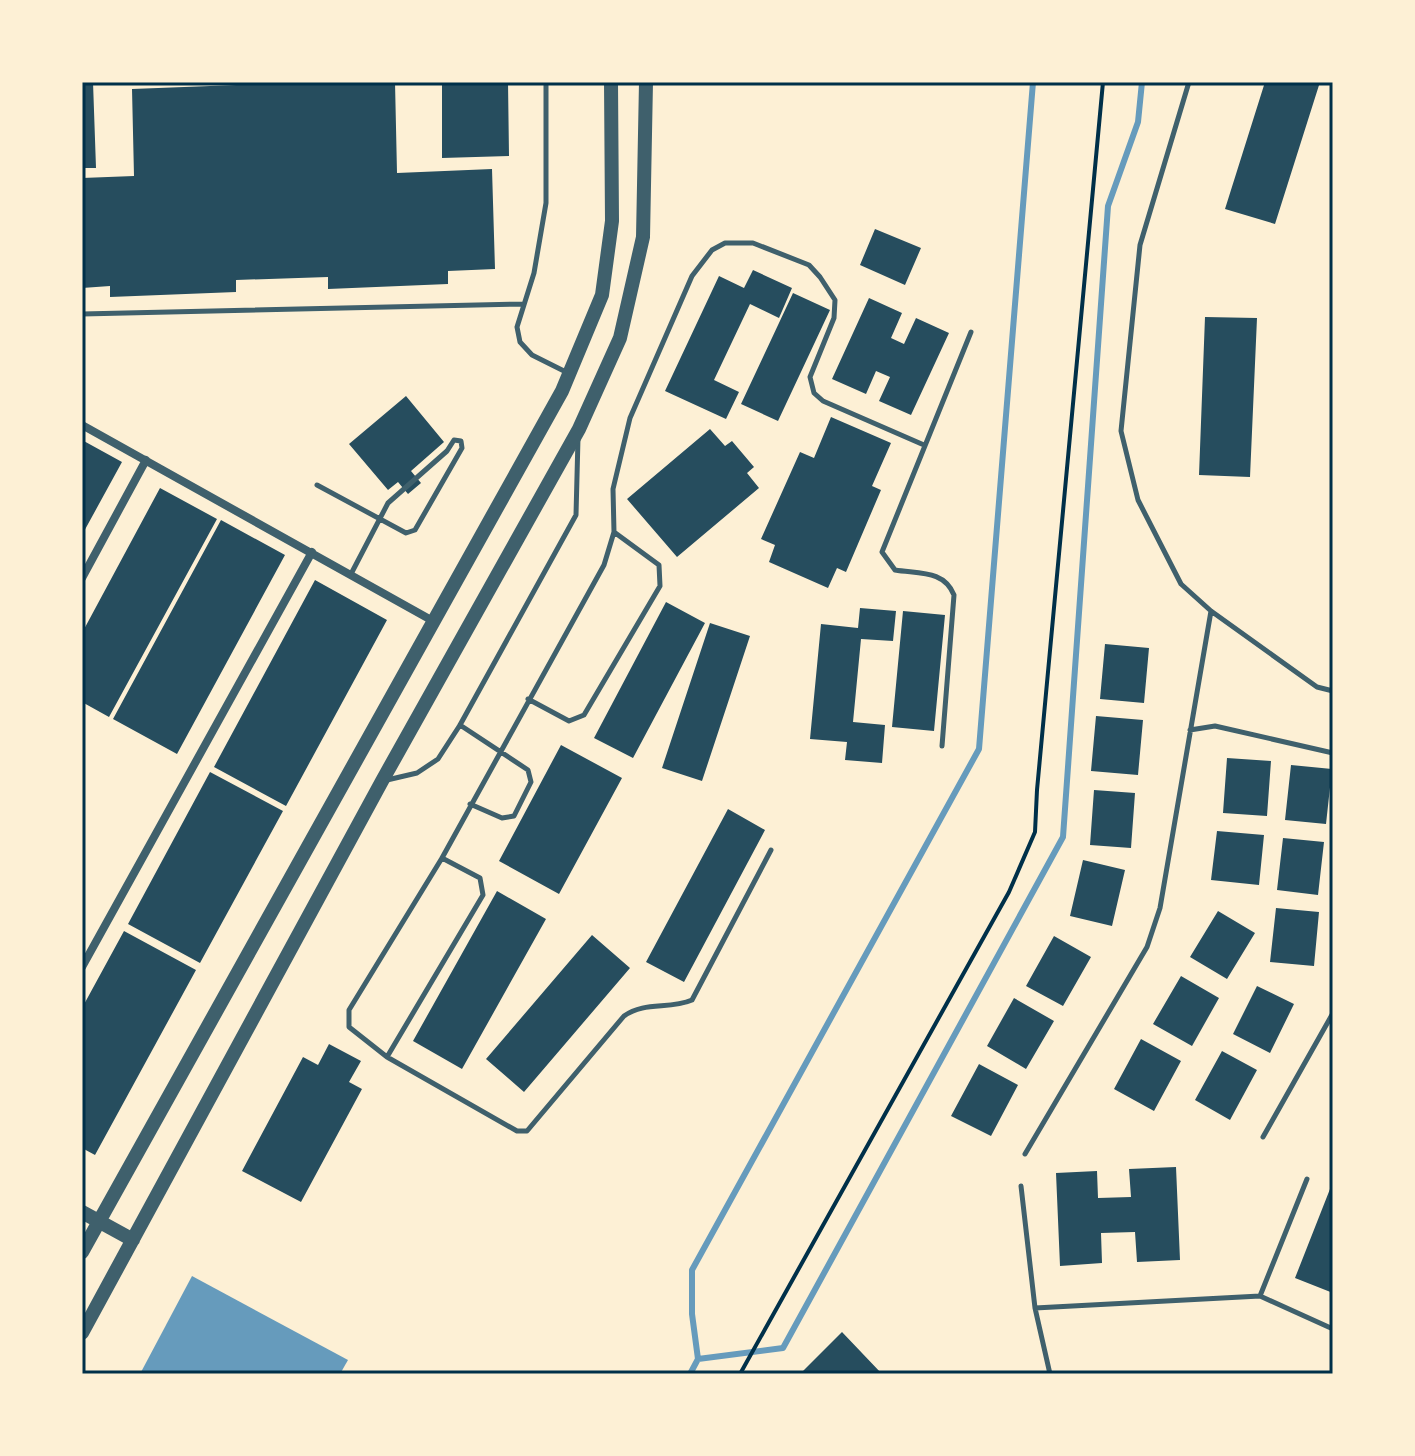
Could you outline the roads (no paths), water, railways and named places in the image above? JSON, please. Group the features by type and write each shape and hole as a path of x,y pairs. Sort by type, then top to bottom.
{"street":[{"path":"82,1252 562,391 602,295 612,221 611,82"},
{"path":"82,1333 382,781 579,429 620,338 643,237 646,82"},
{"path":"82,425 433,621"},
{"path":"82,578 146,460"},
{"path":"82,967 312,552"},
{"path":"82,1212 133,1240"}],"lane":[{"path":"546,82 546,203 534,273 517,327 520,342 532,355 569,373"},
{"path":"1189,82 1140,245 1121,431 1138,500 1181,584 1211,611 1317,687 1333,691"},
{"path":"771,850 692,1000 679,1006 637,1007 624,1016 527,1131 517,1131 387,1057 349,1027 349,1010 442,858 604,565 614,532 613,489 630,418 692,276 712,250 725,243 753,243 809,265 835,300 834,318 810,377 814,393 823,401 924,445"},
{"path":"82,314 523,304"},
{"path":"942,746 954,595 949,583 941,577 895,570 882,552 971,332"},
{"path":"382,781 417,773 438,759 460,725 576,515 579,429"},
{"path":"317,485 380,520 406,533 415,530 462,448 461,441 454,440 447,451 388,503 380,520 351,574"},
{"path":"528,699 569,721 584,715 660,586 659,565 614,532"},
{"path":"1025,1154 1147,947 1160,908 1211,611"},
{"path":"460,725 528,770 531,782 514,816 502,818 470,804"},
{"path":"1190,730 1215,726 1333,753"},
{"path":"387,1057 483,895 480,878 442,858"},
{"path":"1263,1137 1333,1013"},
{"path":"1260,1296 1307,1179"},
{"path":"1021,1186 1035,1308 1050,1374"},
{"path":"1035,1308 1260,1296 1333,1329"}],"water":[{"path":"192,1276 348,1360 340,1374 140,1374"}],"waterway":[{"path":"690,1374 698,1359 692,1314 692,1270 979,749 1033,82"},
{"path":"698,1359 783,1348 1063,837 1108,206 1138,122 1142,82"}]}
